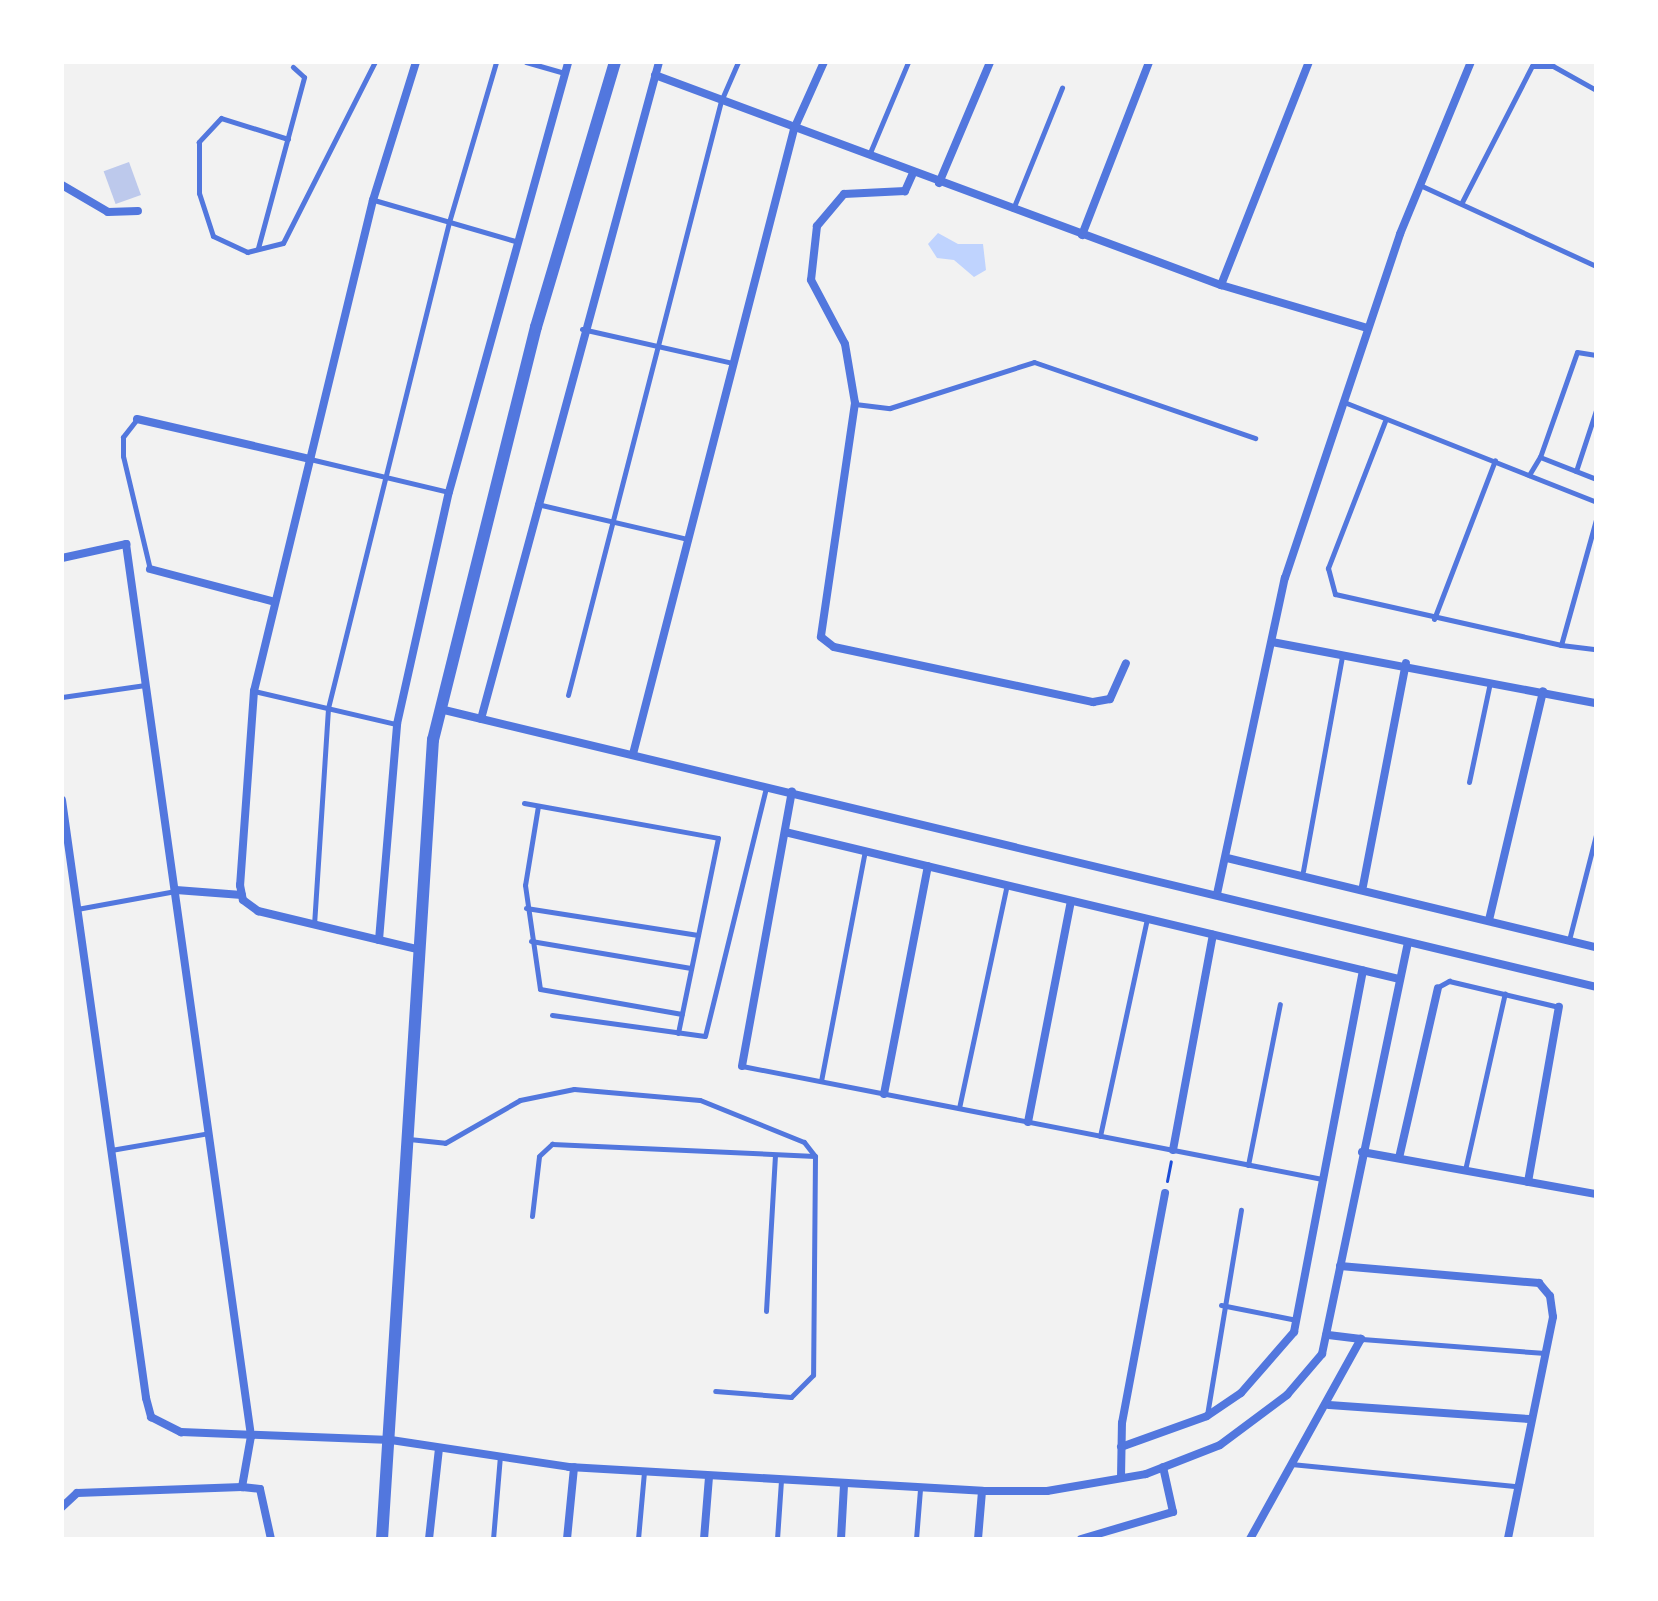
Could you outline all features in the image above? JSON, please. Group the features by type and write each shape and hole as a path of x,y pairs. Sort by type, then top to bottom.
{"street":[{"path":"242,895 254,691 373,200 416,62"},
{"path":"379,940 397,724 449,492 515,241 568,62"},
{"path":"382,1539 391,1440 420,950 440,709 536,327 615,62"},
{"path":"481,719 582,329 659,62"},
{"path":"633,754 794,129 824,62"},
{"path":"939,183 990,62"},
{"path":"1082,235 1149,62"},
{"path":"1221,285 1309,62"},
{"path":"1217,894 1272,642 1343,402 1367,328 1471,62"},
{"path":"655,75 939,183 1221,285 1367,328"},
{"path":"913,173 905,191 844,194 817,226 811,280 845,344 855,403 821,637 834,647 1093,702 1110,699 1126,663"},
{"path":"62,185 108,212 138,211"},
{"path":"137,419 310,459"},
{"path":"62,558 126,544 212,1133 251,1436 242,1487"},
{"path":"150,569 275,602"},
{"path":"1272,642 1406,663 1596,703"},
{"path":"1363,886 1406,663"},
{"path":"1489,920 1543,691"},
{"path":"440,709 1596,987"},
{"path":"742,1066 792,792"},
{"path":"62,800 151,1417 181,1432 391,1440 574,1467 982,1491 1047,1491 1121,1478 1163,1467 1220,1445 1287,1395 1322,1354 1408,943"},
{"path":"785,832 1399,979"},
{"path":"1227,858 1303,871 1596,947"},
{"path":"884,1094 928,866"},
{"path":"176,890 242,895 258,911 420,950"},
{"path":"1028,1122 1071,901"},
{"path":"1173,1150 1213,935"},
{"path":"1121,1447 1207,1416 1269,1366 1298,1320 1363,971"},
{"path":"1399,1158 1438,988"},
{"path":"1528,1182 1559,1007"},
{"path":"1362,1152 1596,1194"},
{"path":"1121,1478 1121,1447 1165,1193"},
{"path":"1340,1266 1539,1283 1550,1296 1545,1353 1508,1539"},
{"path":"1250,1539 1291,1464 1329,1405 1361,1339 1326,1335"},
{"path":"1329,1405 1530,1419"},
{"path":"429,1539 439,1449"},
{"path":"567,1539 574,1467"},
{"path":"1081,1539 1173,1512 1163,1467"},
{"path":"704,1539 709,1477"},
{"path":"841,1539 844,1485"},
{"path":"64,1502 242,1487 260,1489 271,1539"},
{"path":"978,1539 982,1491"}],"lane":[{"path":"288,139 221,118 199,142 199,193 213,236 258,249 283,243 298,219 375,62"},
{"path":"314,925 328,708 449,222 496,62"},
{"path":"526,62 564,73"},
{"path":"568,695 721,101 738,62"},
{"path":"868,156 908,62"},
{"path":"1462,202 1532,66 1553,66 1596,90"},
{"path":"258,249 304,77 293,67"},
{"path":"1012,210 1062,88"},
{"path":"1422,186 1596,266"},
{"path":"373,200 515,241"},
{"path":"582,329 733,363"},
{"path":"1529,475 1540,457 1577,352 1596,355"},
{"path":"855,403 890,408 1034,362 1255,438"},
{"path":"1343,402 1596,502"},
{"path":"1576,471 1596,410"},
{"path":"137,419 123,437 123,456 150,569"},
{"path":"1385,421 1327,584 1335,594 1434,619 1561,645 1596,649"},
{"path":"1540,457 1596,479"},
{"path":"310,459 449,492"},
{"path":"1434,619 1495,460"},
{"path":"537,504 688,539"},
{"path":"1561,645 1596,520"},
{"path":"1303,871 1343,652"},
{"path":"1469,782 1490,682"},
{"path":"62,697 146,685"},
{"path":"254,691 397,724"},
{"path":"552,1015 705,1036 766,786"},
{"path":"524,803 718,838 678,1033"},
{"path":"538,805 526,908 540,989 550,996 682,1014"},
{"path":"1569,940 1596,835"},
{"path":"821,1081 865,851"},
{"path":"959,1108 1007,885"},
{"path":"77,909 176,890"},
{"path":"526,908 698,935"},
{"path":"1100,1136 1147,919"},
{"path":"530,941 691,968"},
{"path":"1438,988 1449,981 1559,1007"},
{"path":"1465,1170 1505,993"},
{"path":"1248,1165 1280,1004"},
{"path":"742,1066 1326,1180"},
{"path":"408,1139 445,1143 520,1100 574,1089 700,1100 779,1129 815,1156"},
{"path":"111,1150 212,1133"},
{"path":"532,1216 539,1156 552,1144 815,1156"},
{"path":"766,1311 775,1155"},
{"path":"715,1391 791,1397 813,1375 815,1156"},
{"path":"1207,1416 1221,1305 1241,1210"},
{"path":"1221,1305 1298,1320"},
{"path":"1361,1339 1545,1353"},
{"path":"493,1539 500,1454"},
{"path":"1291,1464 1517,1486"},
{"path":"638,1539 644,1472"},
{"path":"777,1539 781,1481"},
{"path":"916,1539 920,1489"}],"path":[{"path":"1165,1193 1173,1150"}],"water":[{"path":"938,233 958,244 983,244 986,270 974,277 954,260 937,258 928,244"}],"building":[{"path":"129,162 141,195 116,204 104,171"}]}
